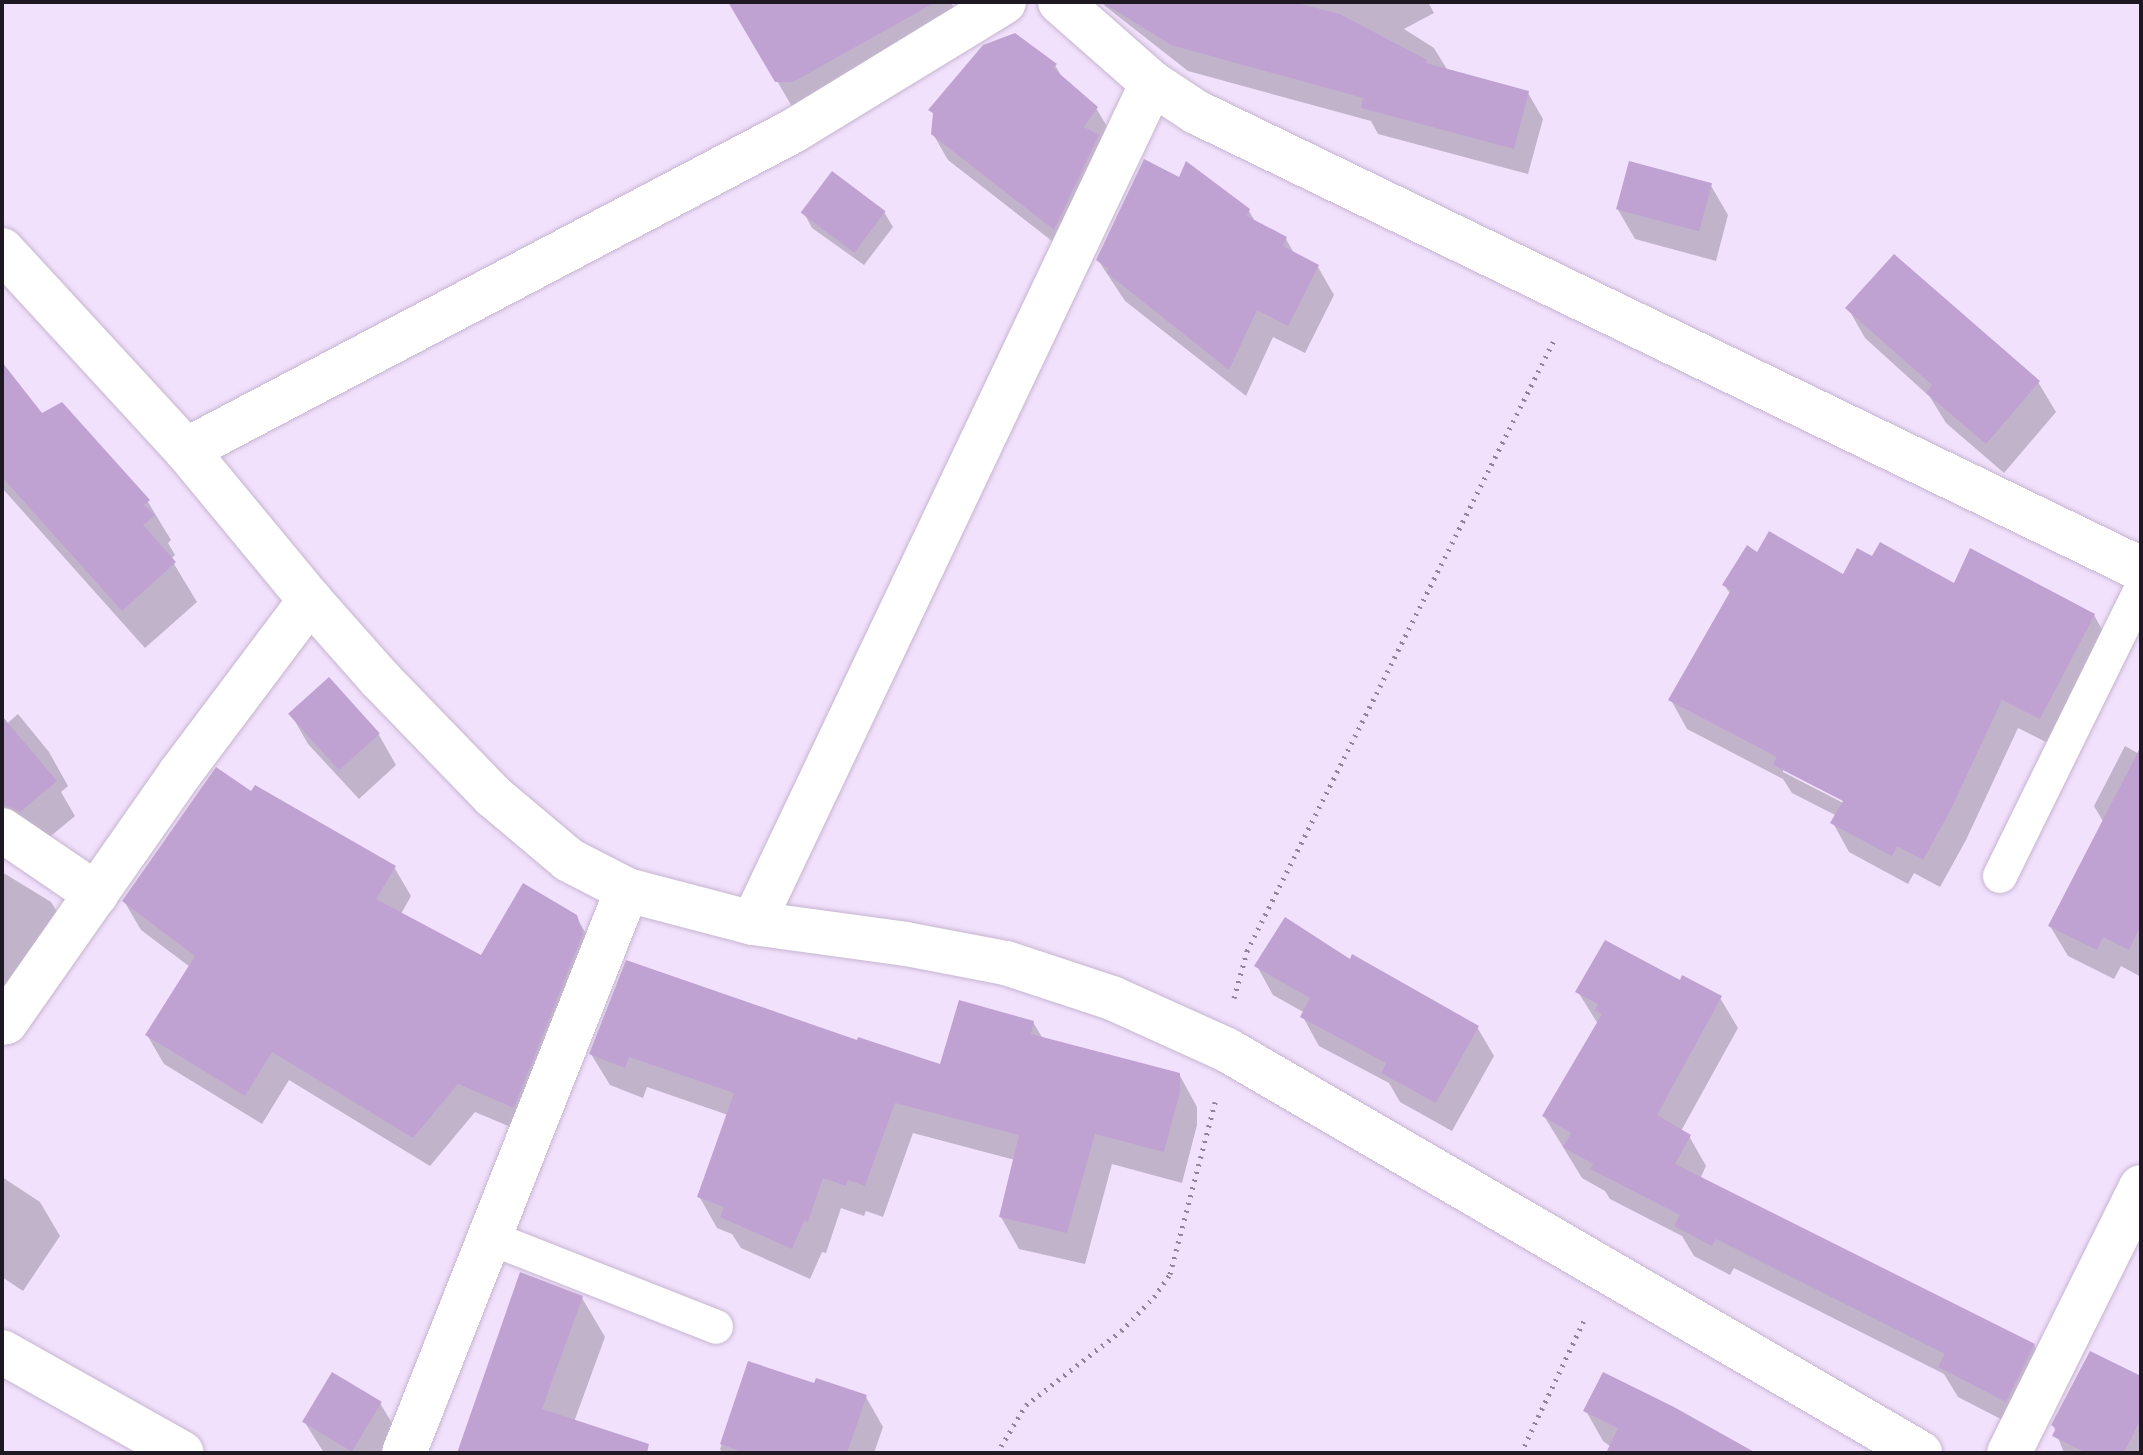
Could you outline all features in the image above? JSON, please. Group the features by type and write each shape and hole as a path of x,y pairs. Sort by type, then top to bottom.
{"street":[{"path":"186,450 793,131 1004,2"},
{"path":"1060,2 1152,83 1196,112 2141,569"},
{"path":"753,923 1152,83"},
{"path":"2,250 186,450 310,600 493,796 569,860 627,890 753,923 906,944 1006,963 1112,998 1227,1050 1606,1274 1920,1453"},
{"path":"2,1023 6,1022 181,772 310,600"},
{"path":"2,830 96,894"},
{"path":"404,1453 627,890"},
{"path":"2009,1453 2141,1187"},
{"path":"2,1352 182,1453"}],"lane":[{"path":"2000,876 2141,589"},
{"path":"488,1237 716,1327"}],"path":[{"path":"997,1453 1026,1405 1121,1331 1154,1297 1170,1274 1227,1050 1234,997 1247,951 1577,295"},
{"path":"1521,1453 1606,1274"}],"building":[{"path":"728,2 936,2 793,82 775,82"},
{"path":"1102,2 1293,2 1340,14 1427,60 1426,63 1529,91 1514,149 1361,108 1363,98 1171,45"},
{"path":"1015,33 1057,64 1053,68 1098,107 1084,127 1099,135 1054,230 931,134 933,113 928,110 983,45"},
{"path":"1144,159 1179,177 1186,161 1250,209 1247,216 1287,237 1283,246 1319,265 1288,326 1257,310 1229,370 1107,273 1109,269 1096,260"},
{"path":"1629,161 1712,183 1699,232 1616,209"},
{"path":"832,171 886,211 854,253 801,213"},
{"path":"1894,254 2040,381 1986,444 1926,393 1932,385 1845,308"},
{"path":"2,362 42,413 62,402 150,500 144,505 155,515 143,525 176,562 122,611 2,477"},
{"path":"1769,531 1843,574 1857,548 1872,556 1880,542 1954,583 1970,548 2095,614 2040,719 2002,700 1950,811 1923,860 1897,846 1892,856 1830,823 1843,801 1773,765 1777,757 1668,700 1731,590 1722,585 1747,545 1757,552"},
{"path":"329,677 380,733 339,770 288,714"},
{"path":"2,716 57,781 20,812 2,805"},
{"path":"2141,746 2141,925 2129,950 2103,937 2097,950 2048,926"},
{"path":"216,767 251,791 255,785 396,866 376,899 481,955 523,883 577,915 583,934 514,1108 458,1084 413,1138 272,1052 245,1096 145,1035 195,956 122,901"},
{"path":"1285,917 1350,959 1352,954 1479,1026 1436,1103 1381,1073 1386,1063 1300,1017 1310,998 1254,966"},
{"path":"1605,940 1680,980 1682,975 1722,996 1657,1115 1691,1135 1675,1164 2035,1344 2006,1402 1938,1367 1945,1354 1716,1239 1712,1246 1674,1226 1680,1215 1590,1169 1593,1164 1563,1147 1571,1133 1542,1116 1602,1014 1595,1010 1598,1004 1575,992"},
{"path":"626,960 857,1040 858,1037 940,1064 959,1000 1034,1021 1031,1034 1180,1073 1180,1092 1164,1152 1095,1134 1067,1233 999,1217 1019,1135 895,1103 865,1186 848,1180 846,1186 823,1178 808,1222 804,1221 792,1249 720,1217 724,1207 697,1197 734,1093 629,1057 625,1068 589,1054"},
{"path":"520,1272 583,1296 542,1409 649,1444 647,1453 457,1453"},
{"path":"2090,1351 2141,1376 2141,1419 2124,1453 2087,1453 2052,1436 2056,1428 2051,1425"},
{"path":"748,1361 814,1383 816,1378 867,1395 847,1453 745,1453 720,1444"},
{"path":"332,1372 382,1402 352,1452 302,1422"},
{"path":"1603,1372 1756,1453 1606,1453 1618,1428 1583,1411"}]}
